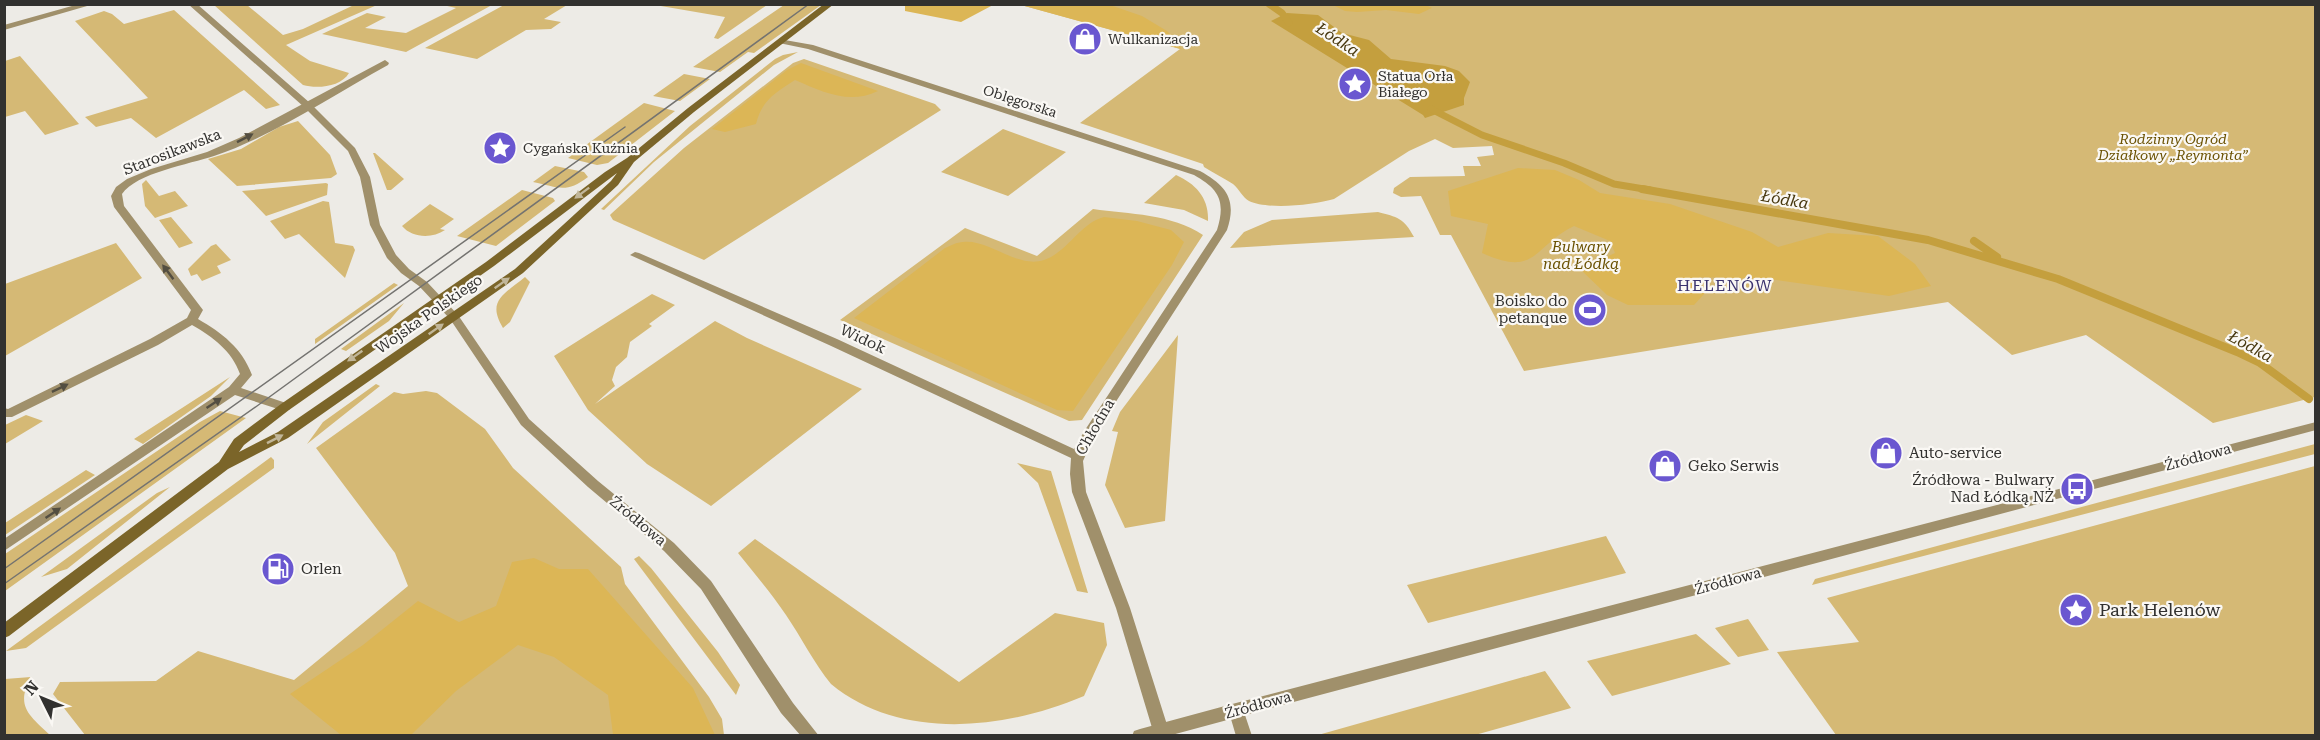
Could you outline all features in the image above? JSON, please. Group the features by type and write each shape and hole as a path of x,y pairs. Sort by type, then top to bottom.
{"main road":[{"name":"Wojska Polskiego","path":"223,466 239,442 285,407 490,264 608,174 630,160 691,110 831,4"},
{"name":"Wojska Polskiego","path":"4,632 223,466 284,435 530,262 615,183 630,160"}],"street":[{"path":"4,28 90,4"},
{"name":"Źródłowa","path":"192,4 307,105 352,150 365,177 375,225 382,242 405,271 423,284 454,316 525,422 593,484 669,547 706,585 787,708 811,735"},
{"name":"Oblęgorska","path":"782,41 810,47 1197,173 1215,184 1226,202 1228,214"},
{"name":"Starosikawska","path":"192,320 196,310 119,207 115,200 117,193 132,180 222,149 385,63"},
{"name":"Chłodna","path":"1161,731 1123,608 1079,492 1076,472 1077,455 1089,433 1222,230 1228,214"},
{"name":"Widok","path":"635,255 833,342 1077,455"},
{"path":"4,546 233,390 246,375 244,366 222,337 192,320 154,342 6,413"},
{"path":"233,390 285,407"},
{"name":"Źródłowa","path":"1140,735 2316,426"},
{"path":"1236,710 1244,735"}],"green space":[{"path":"767,4 718,39 714,38 725,17 655,5"},
{"path":"214,5 247,5 283,35 303,29 354,5 377,5 286,45 310,61 349,73 335,84 315,87 303,85"},
{"path":"443,5 492,5 406,52 322,34 367,13 386,17 365,28 406,33 456,8"},
{"path":"504,5 567,5 544,19 561,22 551,29 526,30 477,59 425,48"},
{"path":"784,5 821,5 754,53 748,52 720,72 693,67"},
{"path":"1021,5 2315,5 2315,397 2213,423 2086,335 2012,355 1948,302 1524,371 1451,235 1440,235 1421,196 1401,197 1393,193 1394,188 1410,177 1465,176 1463,166 1481,166 1477,157 1494,155 1492,146 1453,148 1435,139 1409,151 1334,199 1291,206 1257,204 1247,200 1233,184 1204,167 1203,164 1080,123 1180,49"},
{"path":"174,10 280,105 266,109 244,90 156,138 131,118 96,127 85,117 148,98 75,21 104,11 112,14 124,24"},
{"path":"798,52 774,65 654,162 604,210 601,209 690,126 775,59"},
{"path":"20,56 79,124 45,135 25,111 5,117 5,61"},
{"path":"804,59 935,104 941,110 704,260 613,220 610,215 684,148 793,63"},
{"path":"684,74 710,79 680,101 653,96"},
{"path":"644,103 675,111 608,163 597,165 568,158"},
{"path":"298,121 330,155 337,174 331,178 237,186 208,159 241,149 279,127"},
{"path":"1003,129 1066,152 1008,196 941,172"},
{"path":"373,153 404,179 391,190 387,190"},
{"path":"555,166 584,172 588,177 574,186 562,188 533,182"},
{"path":"1176,175 1190,183 1200,193 1206,205 1208,221 1184,210 1144,203"},
{"path":"146,180 159,196 175,191 188,206 155,218 145,206 142,184"},
{"path":"328,184 327,195 266,216 242,191"},
{"path":"522,190 553,198 555,201 496,246 457,236"},
{"path":"323,201 329,202 335,243 353,246 355,250 345,278 299,234 285,239 270,221"},
{"path":"430,204 454,219 440,229 445,230 434,235 422,236 411,233 402,226"},
{"path":"1093,209 1164,219 1191,228 1203,235 1082,420 1069,421 840,320 965,228 1037,256"},
{"path":"1378,212 1399,219 1414,237 1230,248 1244,232 1272,220"},
{"path":"171,217 193,243 179,248 159,220"},
{"path":"116,243 142,278 5,356 5,284"},
{"path":"216,244 231,260 217,266 221,273 202,281 197,274 191,276 188,269 211,246"},
{"path":"525,277 530,282 510,322 503,328 496,311 497,304 505,293"},
{"path":"394,283 398,285 315,344 315,339"},
{"path":"652,294 675,305 649,324 652,326 630,342 627,357 616,367 612,380 615,386 595,404 715,321 747,338 862,389 711,506 647,464 588,410 554,356"},
{"path":"404,303 389,321 346,351 341,349"},
{"path":"1178,335 1165,521 1125,528 1105,485 1118,432 1112,431 1120,412"},
{"path":"230,377 211,396 143,444 134,439"},
{"path":"376,384 380,386 307,444 323,422"},
{"path":"426,391 437,393 485,429 513,468 621,567 625,584 709,697 722,719 724,735 85,735 53,694 60,682 156,681 198,651 294,680 408,586 395,553 316,448 394,392 403,394"},
{"path":"220,411 246,418 5,591 5,554 200,422"},
{"path":"26,415 43,421 5,444 5,425"},
{"path":"2315,444 2315,454 1812,585 1815,579"},
{"path":"271,457 274,460 274,468 26,648 6,651"},
{"path":"1017,463 1051,471 1088,593 1077,591 1038,483"},
{"name":"Park Helenów","path":"2315,466 2315,735 1836,735 1777,652 1859,642 1827,598"},
{"path":"86,470 95,475 5,535 5,523"},
{"path":"170,487 67,569 41,577 157,493"},
{"path":"1606,536 1626,573 1428,623 1407,585"},
{"path":"755,539 959,682 1055,613 1104,623 1107,645 1084,696 1052,708 1019,717 952,724 919,722 888,714 858,702 831,684 792,623 738,553"},
{"path":"639,556 718,652 740,685 736,695 634,559"},
{"path":"1748,619 1769,650 1738,657 1715,628"},
{"path":"1696,634 1731,664 1612,696 1587,661"},
{"path":"1545,671 1571,708 1475,735 1318,735"},
{"path":"31,677 26,687 24,703 31,716 50,735 5,735 5,679"}],"shaded area":[{"path":"1424,4 1432,8 1419,14 1386,10 1345,11 1333,5"},
{"path":"905,5 993,5 961,22 905,11"},
{"path":"1021,5 1110,5 1142,16 1167,31 1178,42 1181,49"},
{"path":"801,63 878,91 857,97 846,97 795,80 775,93 766,103 756,124 725,132 712,129 787,70"},
{"path":"1518,168 1555,170 1579,180 1600,193 1670,204 1752,232 1778,247 1828,233 1878,236 1915,264 1931,286 1889,296 1770,279 1699,277 1705,293 1694,305 1628,305 1607,295 1580,269 1615,253 1610,241 1574,226 1524,261 1500,260 1482,253 1488,224 1451,216 1448,191"},
{"path":"1104,217 1137,221 1171,230 1184,242 1172,265 1073,411 1057,410 854,318 945,248 954,244 973,242 1024,261 1034,262 1044,260 1060,251 1088,225"},
{"path":"534,558 559,569 588,569 693,688 715,735 613,735 608,695 554,657 518,645 456,691 411,735 341,735 290,694 363,645 418,601 459,622 496,606 512,562"}],"water":[{"path":"1287,13 1318,15 1342,33 1369,40 1391,59 1445,66 1459,71 1470,82 1464,105 1425,118 1271,21"}],"waterway":[{"name":"Łódka","path":"1269,4 1282,13 1289,23"},
{"name":"Łódka","path":"1431,109 1482,135 1564,163 1614,184 1650,190"},
{"name":"Łódka","path":"1642,189 1928,240 2058,279 2237,352 2260,363 2309,399"},
{"path":"1974,241 1997,257"}],"tram line":[{"path":"4,584 257,406 809,4"},
{"path":"4,569 625,127"}],"place":[{"name":"Wulkanizacja","path":"1085,39"},
{"name":"Statua Orła Białego","path":"1355,84"},
{"name":"Cygańska Kuźnia","path":"500,148"},
{"name":"Boisko do petanque","path":"1590,310"},
{"name":"Auto-service","path":"1886,453"},
{"name":"Geko Serwis","path":"1665,466"},
{"name":"Źródłowa - Bulwary Nad Łódką NŻ","path":"2077,489"},
{"name":"Orlen","path":"278,569"},
{"name":"Park Helenów","path":"2076,610"}],"district":[{"name":"HELENÓW","path":"1725,285"}],"park label":[{"name":"Rodzinny Ogród Działkowy „Reymonta”","path":"2173,148"},
{"name":"Bulwary nad Łódką","path":"1581,256"}]}
